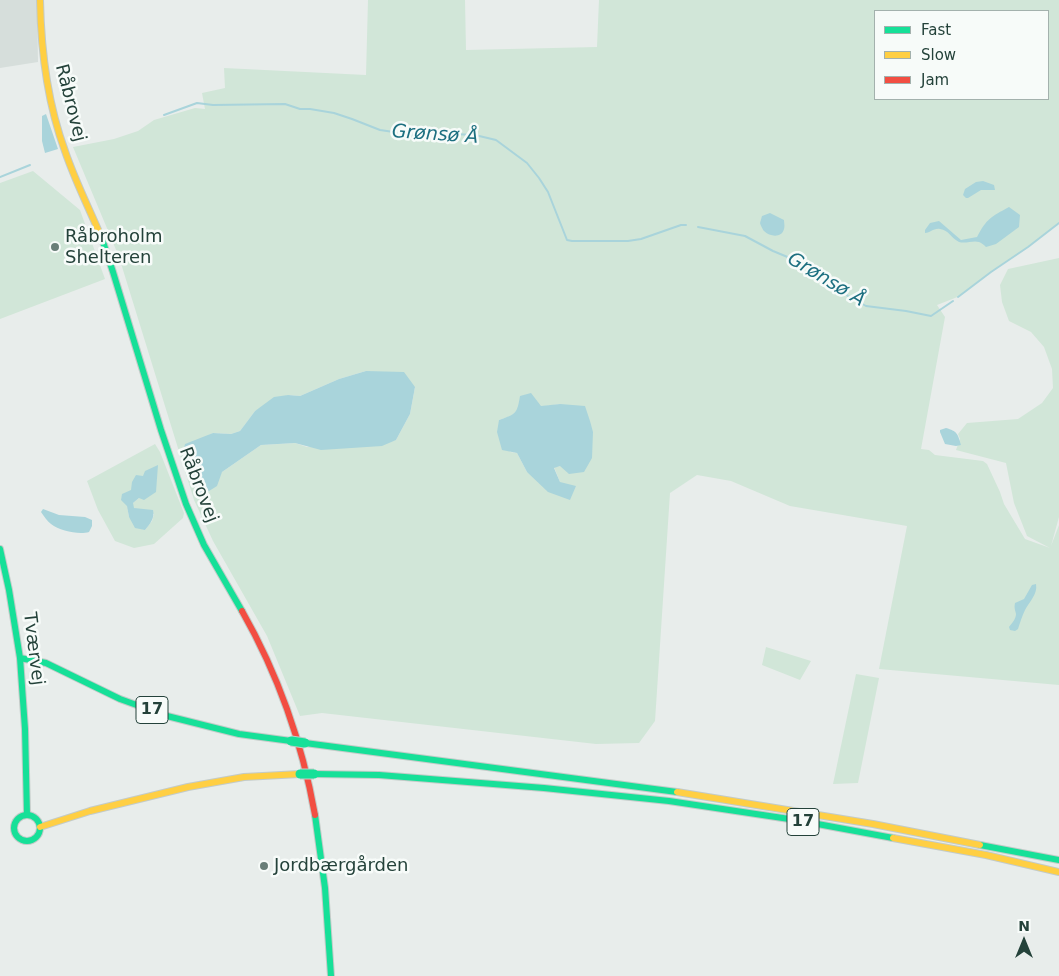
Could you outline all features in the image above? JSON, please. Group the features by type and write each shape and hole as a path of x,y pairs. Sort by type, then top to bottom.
{"main road":[{"name":"Råbrovej","path":"40,0 43,63 55,120 65,152 106,251 186,506 206,548 270,663 295,734 308,782 320,849 331,976"},
{"name":"Tværvej","path":"0,549 20,658 25,729 27,814"},
{"name":"17","path":"20,658 46,663 120,699 167,716 239,734 693,794 847,819 1059,860"},
{"name":"17","path":"40,828 90,811 188,787 244,778 300,774 379,775 544,788 669,801 786,819 986,855 1059,872"},
{"path":"27,814 38,820 40,828 38,836 34,840 25,842 14,833 14,824 18,817 27,814"}],"shaded area":[{"path":"0,0 37,0 38,62 0,68"}],"green space":[{"path":"368,0 465,0 466,50 597,47 599,0 1059,0 1059,223 960,296 937,305 945,317 921,449 929,450 935,455 983,461 987,464 1004,504 1025,539 1050,548 1027,536 1014,503 1006,463 956,450 960,439 958,434 967,423 1018,419 1042,403 1053,388 1052,369 1044,347 1031,332 1009,321 1002,302 1000,285 1008,269 1059,258 1059,517 1051,546 1059,525 1059,685 879,669 907,526 790,506 731,481 697,475 670,493 655,721 639,743 596,744 322,713 300,716 267,636 213,541 194,500 119,257 73,147 114,139 138,131 154,120 195,108 205,109 202,93 225,88 224,68 366,75","holes":["366,371 415,387 410,414 396,440 307,447 295,443 261,445 222,472 201,495 190,473 183,450 213,433 231,434 240,431 255,411 288,395 300,396 339,379","560,404 560,466 554,467 560,482 527,472 517,453 510,452 499,420 511,416 518,410"]},
{"path":"33,171 80,210 105,279 0,319 0,183"},
{"path":"155,444 160,452 184,513 183,518 154,544 134,548 115,541 98,510 87,481","holes":["143,477 139,498 133,503 133,508 154,514 152,521 145,530 129,517 128,510 130,495"]},
{"path":"766,647 811,661 800,680 762,665"},
{"path":"856,674 879,678 858,783 833,784"}],"water":[{"path":"46,114 58,149 45,153 42,141 42,116"},
{"path":"983,181 994,185 995,190 981,190 968,198 963,195 965,189 976,182"},
{"path":"1009,207 1020,215 1019,227 996,244 986,247 977,242 959,242 946,231 940,229 925,233 930,223 939,221 961,240 977,237 990,219"},
{"path":"770,213 784,220 784,229 781,234 772,235 766,233 760,225 762,216"},
{"path":"366,371 404,372 415,387 410,414 396,440 382,446 321,450 295,443 261,445 222,472 217,486 201,496 186,464 184,457 185,444 213,433 231,434 240,431 255,411 274,397 300,396 339,379"},
{"path":"531,393 541,406 560,404 585,406 593,432 592,458 584,472 569,474 560,466 554,468 560,482 576,486 570,500 548,492 527,472 517,453 502,450 497,432 499,420 517,410 520,396"},
{"path":"946,428 953,430 959,438 961,445 945,444 940,430"},
{"path":"158,465 156,492 144,500 139,498 133,503 134,508 153,510 153,518 145,530 135,528 129,517 127,506 121,500 122,494 131,490 132,482 136,475 143,476 145,471"},
{"path":"43,509 59,515 85,517 92,520 92,526 89,532 85,533 64,530 48,521 41,512"},
{"path":"1036,584 1034,595 1025,610 1018,629 1015,631 1010,630 1009,627 1016,616 1015,603 1024,599 1032,585"}],"waterway":[{"name":"Grønsø Å","path":"164,115 197,103 213,105 285,104 300,109 334,113 380,130 414,135 431,133 475,135 496,140 527,163 548,192 567,240 628,241 641,239 686,225"},
{"name":"Grønsø Å","path":"0,177 30,165"},
{"name":"Grønsø Å","path":"958,297 1059,223"},
{"name":"Grønsø Å","path":"698,227 745,236 773,251 802,263 823,276 848,296 866,306 931,316 953,301"}],"traffic: fast":[{"path":"102,239 186,504 204,545 242,611"},
{"path":"0,549 20,658 46,663 120,699 167,716 239,734 291,741"},
{"path":"20,658 25,729 27,814"},
{"path":"291,741 305,743"},
{"path":"305,743 677,792"},
{"path":"300,774 314,774"},
{"path":"314,774 379,775 544,788 669,801 796,820 893,838"},
{"path":"27,815 37,818 40,828 37,838 27,841 17,838 14,828 17,818 27,815"},
{"path":"315,815 325,888 331,976"},
{"path":"980,845 1059,860"}],"traffic: slow":[{"path":"40,0 42,39 49,95 69,162 102,239"},
{"path":"40,827 90,811 188,787 244,777 300,774"},
{"path":"677,792 873,824 980,845"},
{"path":"893,838 986,855 1059,872"}],"traffic: jam":[{"path":"242,611 267,660 288,710 310,788 315,815"}],"place":[{"name":"Råbroholm Shelteren","path":"55,247"},
{"name":"Jordbærgården","path":"264,866"}]}
